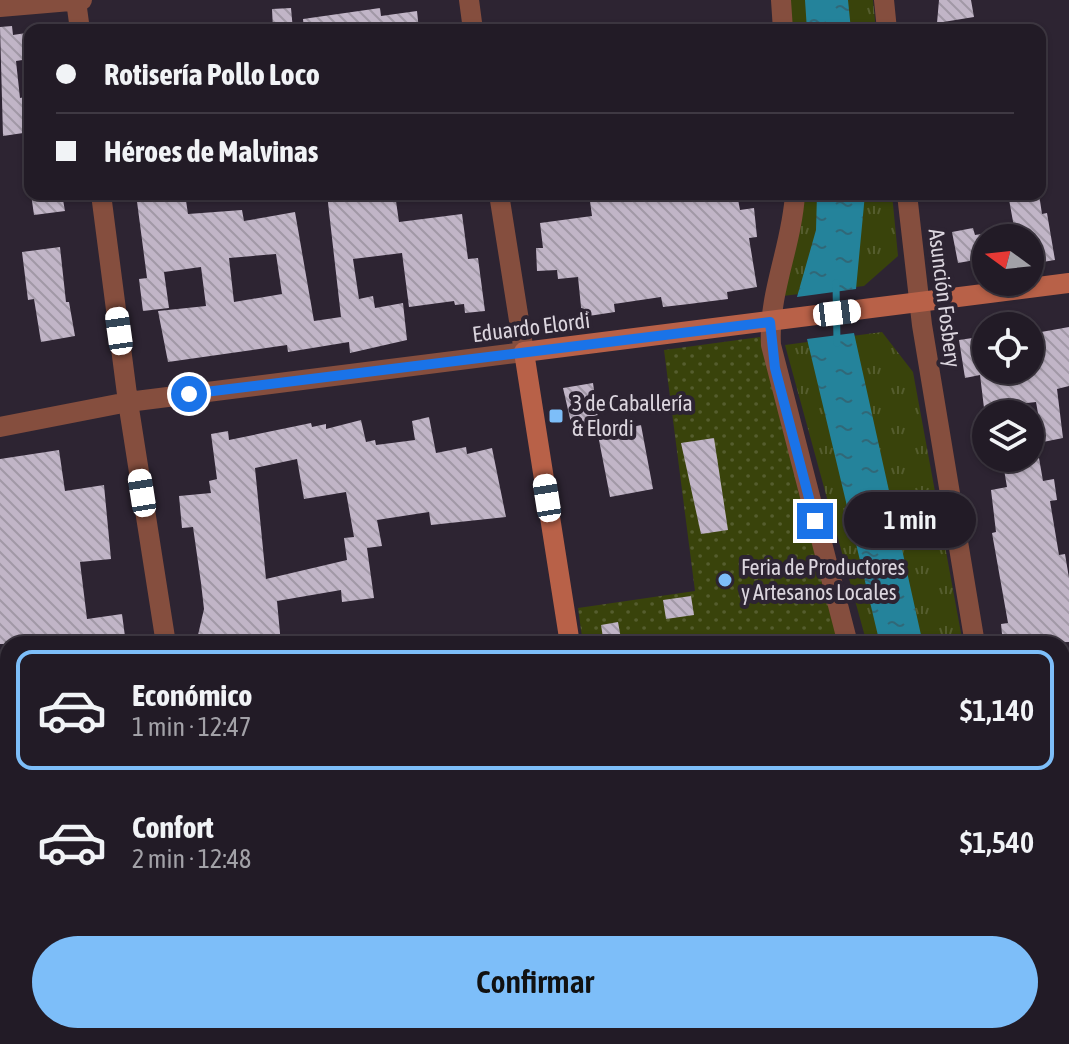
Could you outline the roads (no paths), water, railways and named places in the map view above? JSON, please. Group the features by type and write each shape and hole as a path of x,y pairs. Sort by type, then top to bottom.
{"main road":[{"name":"Eduardo Elordi","path":"524,352 1069,283"},
{"path":"524,352 569,636"}],"street":[{"path":"0,7 82,0"},
{"path":"469,0 472,24"},
{"path":"781,0 783,24"},
{"path":"884,0 886,24"},
{"path":"76,1 79,24"},
{"path":"102,200 128,402 165,636"},
{"path":"500,200 524,352"},
{"path":"794,200 792,228 770,322 775,368 846,636"},
{"name":"Asunción Fosbery","path":"908,200 920,302 974,636"},
{"name":"Eduardo Elordi","path":"0,427 128,402 524,352"}],"water":[{"path":"805,0 848,0 850,24 807,24"},
{"path":"817,200 864,200 856,289 797,297 816,230"},
{"path":"854,333 921,636 878,636 807,339"}],"waterway":[{"path":"836,283 837,343"}],"place":[{"name":"3 de Caballería & Elordi","path":"556,416"},
{"name":"Feria de Productores y Artesanos Locales","path":"725,580"}]}
